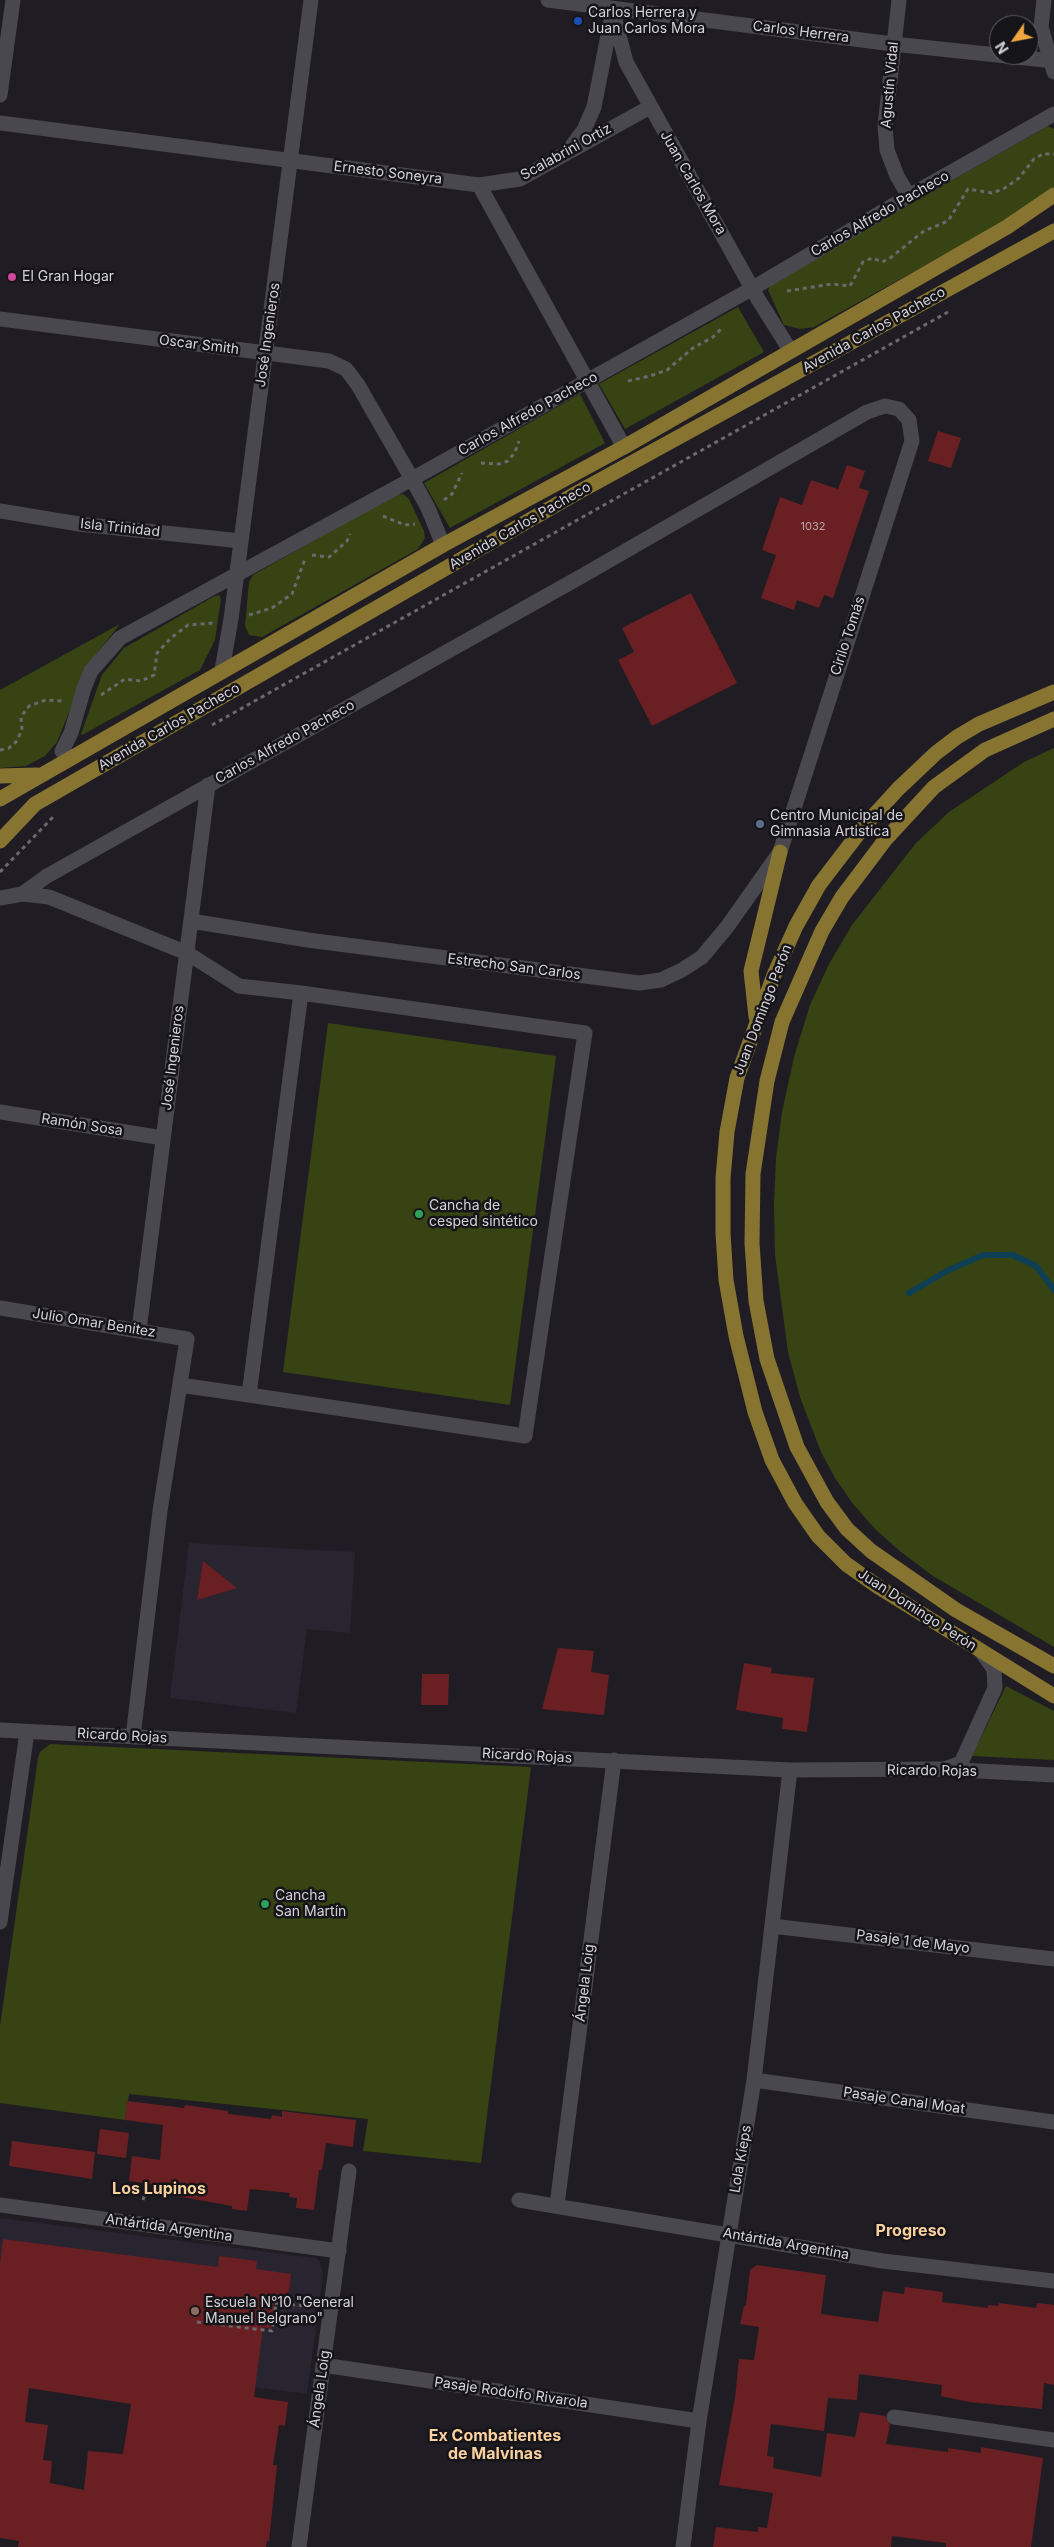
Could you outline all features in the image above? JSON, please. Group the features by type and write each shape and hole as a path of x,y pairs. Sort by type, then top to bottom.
{"main road":[{"name":"Avenida Carlos Pacheco","path":"0,799 443,545 624,447 1007,227 1054,194"},
{"name":"Avenida Carlos Pacheco","path":"0,841 34,804 575,494 1054,231"},
{"name":"Juan Domingo Perón","path":"1054,692 979,724 956,737 898,789 865,825 820,885 796,926 756,1022 737,1078 727,1132 723,1224 726,1280 736,1336 755,1412 777,1468 795,1503 818,1536 846,1564 880,1588 1054,1696"},
{"name":"Juan Domingo Perón","path":"1054,719 985,750 934,787 885,840 842,897 822,931 782,1022 767,1081 753,1174 752,1243 756,1301 767,1359 797,1447 827,1502 847,1529 879,1556 956,1610 1054,1666"},
{"path":"0,776 41,774"},
{"path":"756,1022 751,971 780,852"}],"street":[{"path":"0,95 13,0"},
{"name":"José Ingenieros","path":"222,670 231,619 311,0"},
{"name":"Carlos Herrera","path":"548,0 613,4 1053,65"},
{"name":"Agustín Vidal","path":"899,0 885,126 887,150 897,176 909,196"},
{"path":"1044,0 1041,28 1053,65"},
{"path":"568,151 584,130 594,107 613,4"},
{"name":"Juan Carlos Mora","path":"613,4 626,62 790,350"},
{"name":"Scalabrini Ortiz","path":"479,184 499,184 520,179 650,107"},
{"name":"Carlos Alfredo Pacheco","path":"70,758 62,751 71,733 79,702 91,671 120,638 412,479 587,380 756,293 909,196 1054,114"},
{"name":"Ernesto Soneyra","path":"0,124 291,162 479,184"},
{"path":"479,184 624,447"},
{"name":"Oscar Smith","path":"0,319 265,354 328,360 346,369 358,385 428,508 443,545"},
{"name":"Carlos Alfredo Pacheco","path":"0,898 22,894 47,876 582,576 867,412 885,406 899,409 909,420"},
{"name":"Cirilo Tomás","path":"780,852 912,441 909,420"},
{"name":"Isla Trinidad","path":"0,511 79,524 241,541"},
{"name":"José Ingenieros","path":"139,1330 208,786"},
{"name":"Estrecho San Carlos","path":"191,921 308,940 639,983 661,980 682,970 702,957 727,927 780,852"},
{"path":"22,894 49,897 187,952 239,986 585,1033 525,1436 249,1396 180,1384 160,1511 133,1737"},
{"path":"249,1396 301,993"},
{"name":"Ramón Sosa","path":"0,1112 163,1138"},
{"name":"Julio Omar Benitez","path":"0,1308 187,1339 180,1384"},
{"path":"942,1770 961,1763 995,1688 994,1669 981,1651"},
{"name":"Ricardo Rojas","path":"0,1730 790,1770 942,1770 1054,1775"},
{"path":"0,1922 27,1732"},
{"name":"Ángela Loig","path":"557,2206 614,1760"},
{"name":"Lola Kieps","path":"684,2547 699,2420 754,2080 790,1770"},
{"name":"Pasaje 1 de Mayo","path":"772,1926 1054,1959"},
{"name":"Pasaje Canal Moat","path":"754,2080 1054,2122"},
{"name":"Ángela Loig","path":"300,2547 349,2172"},
{"name":"Antártida Argentina","path":"519,2200 883,2261 1054,2281"},
{"name":"Antártida Argentina","path":"0,2205 338,2251"},
{"name":"Pasaje Rodolfo Rivarola","path":"323,2365 699,2420"},
{"path":"894,2417 1054,2440"}],"path":[{"path":"756,293 832,284 850,286 864,262 872,258 882,262 890,258 924,231 948,221 968,189 992,193 1005,188 1019,178 1034,159 1043,154 1054,154"},
{"path":"210,727 955,308"},
{"path":"622,383 667,370 693,348 713,337 726,323"},
{"path":"477,464 483,461 499,464 508,460 515,452 521,434"},
{"path":"378,518 385,516 406,525 421,524 428,508 443,502 452,494 460,474 466,470"},
{"path":"0,750 9,748 16,742 22,730 21,717 29,706 46,700 79,702 102,695 125,679 141,681 154,675 157,653 171,638 188,625 231,619 272,608 292,594 299,579 302,563 308,555 329,557 347,541 355,529"},
{"path":"0,872 59,811"},
{"path":"143,2200 148,2184"},
{"path":"197,2322 272,2331 275,2303 306,2306"}],"shaded area":[{"path":"189,1543 355,1552 350,1633 307,1629 296,1713 170,1698"},
{"path":"0,2218 315,2258 320,2262 323,2275 307,2394 0,2354"}],"green space":[{"path":"1048,126 1054,129 1054,187 1048,194 1032,206 814,327 800,329 784,325 768,290 771,283"},
{"path":"738,307 764,352 625,429 599,384"},
{"path":"580,394 605,443 450,528 424,483"},
{"path":"403,494 409,499 424,531 425,538 418,549 262,637 249,635 245,626 249,582 253,575 395,495"},
{"path":"219,595 221,599 215,640 200,670 82,735 102,675 124,648"},
{"path":"120,624 89,663 57,742 45,756 26,766 0,768 0,690"},
{"path":"1054,748 1054,1647 933,1576 901,1552 876,1530 853,1504 835,1478 821,1452 800,1397 788,1352 775,1255 774,1205 776,1158 782,1112 794,1057 810,1005 829,964 852,925 916,843 949,812 1024,762"},
{"name":"Cancha de cesped sintético","path":"328,1023 556,1056 510,1405 283,1372"},
{"path":"1006,1686 1054,1711 1054,1760 972,1756"},
{"name":"Cancha San Martín","path":"50,1744 531,1767 481,2163 363,2151 368,2119 129,2094 125,2120 0,2103 0,2026 38,1758 40,1752"}],"building":[{"path":"938,431 961,438 951,468 928,461"},
{"path":"847,465 865,471 859,488 869,491 833,598 824,595 819,608 797,600 794,610 761,598 776,555 762,550 780,497 802,505 811,480 838,489"},
{"path":"691,593 737,683 652,726 618,660 634,652 622,628"},
{"path":"203,1561 237,1588 197,1600"},
{"path":"558,1648 594,1651 591,1672 609,1675 604,1715 542,1709"},
{"path":"744,1663 772,1668 771,1673 814,1678 807,1732 782,1729 783,1718 736,1710"},
{"path":"422,1674 449,1674 448,1705 421,1705"},
{"path":"127,2101 184,2108 185,2105 228,2111 228,2114 271,2119 272,2115 282,2117 282,2111 356,2120 353,2147 326,2143 322,2170 319,2170 314,2210 296,2208 297,2198 289,2197 290,2193 250,2189 247,2211 232,2209 232,2206 176,2196 177,2188 129,2181 132,2156 160,2160 163,2125 125,2120"},
{"path":"100,2129 129,2133 126,2158 97,2154"},
{"path":"12,2141 95,2152 92,2179 9,2166"},
{"path":"3,2239 218,2267 219,2256 257,2261 256,2269 291,2274 289,2291 274,2304 271,2329 263,2327 254,2397 288,2402 285,2426 279,2425 273,2465 277,2465 269,2541 267,2541 266,2547 18,2547 19,2541 0,2538 0,2264","holes":["29,2388 131,2404 123,2454 88,2451 84,2490 50,2483 52,2461 43,2460 48,2425 25,2422"]},
{"path":"757,2265 826,2275 821,2314 878,2322 883,2291 904,2294 905,2287 943,2292 942,2302 988,2308 988,2305 998,2306 999,2303 1036,2308 1037,2303 1054,2305 1054,2385 1044,2383 1042,2409 969,2402 941,2396 942,2385 859,2374 857,2400 828,2398 824,2431 771,2424 767,2456 774,2457 773,2468 821,2477 827,2433 855,2437 860,2412 885,2416 890,2425 886,2444 948,2452 948,2448 981,2453 981,2447 1043,2458 1031,2547 946,2547 946,2543 892,2536 891,2547 713,2547 716,2527 758,2532 758,2527 767,2528 773,2493 719,2485 735,2398 739,2359 754,2360 759,2327 740,2324 744,2306 746,2306 750,2270"}],"waterway":[{"path":"909,1293 947,1271 983,1255 1013,1255 1036,1266 1054,1290"}],"place":[{"name":"Carlos Herrera y Juan Carlos Mora","path":"578,21"},
{"name":"El Gran Hogar","path":"12,277"},
{"name":"Centro Municipal de Gimnasia Artistica","path":"760,824"},
{"name":"Cancha de cesped sintético","path":"419,1214"},
{"name":"Cancha San Martín","path":"265,1904"},
{"name":"Escuela N°10 \"General Manuel Belgrano\"","path":"195,2311"}],"district":[{"name":"Los Lupinos","path":"159,2189"},
{"name":"Progreso","path":"911,2231"},
{"name":"Ex Combatientes de Malvinas","path":"495,2445"}]}
